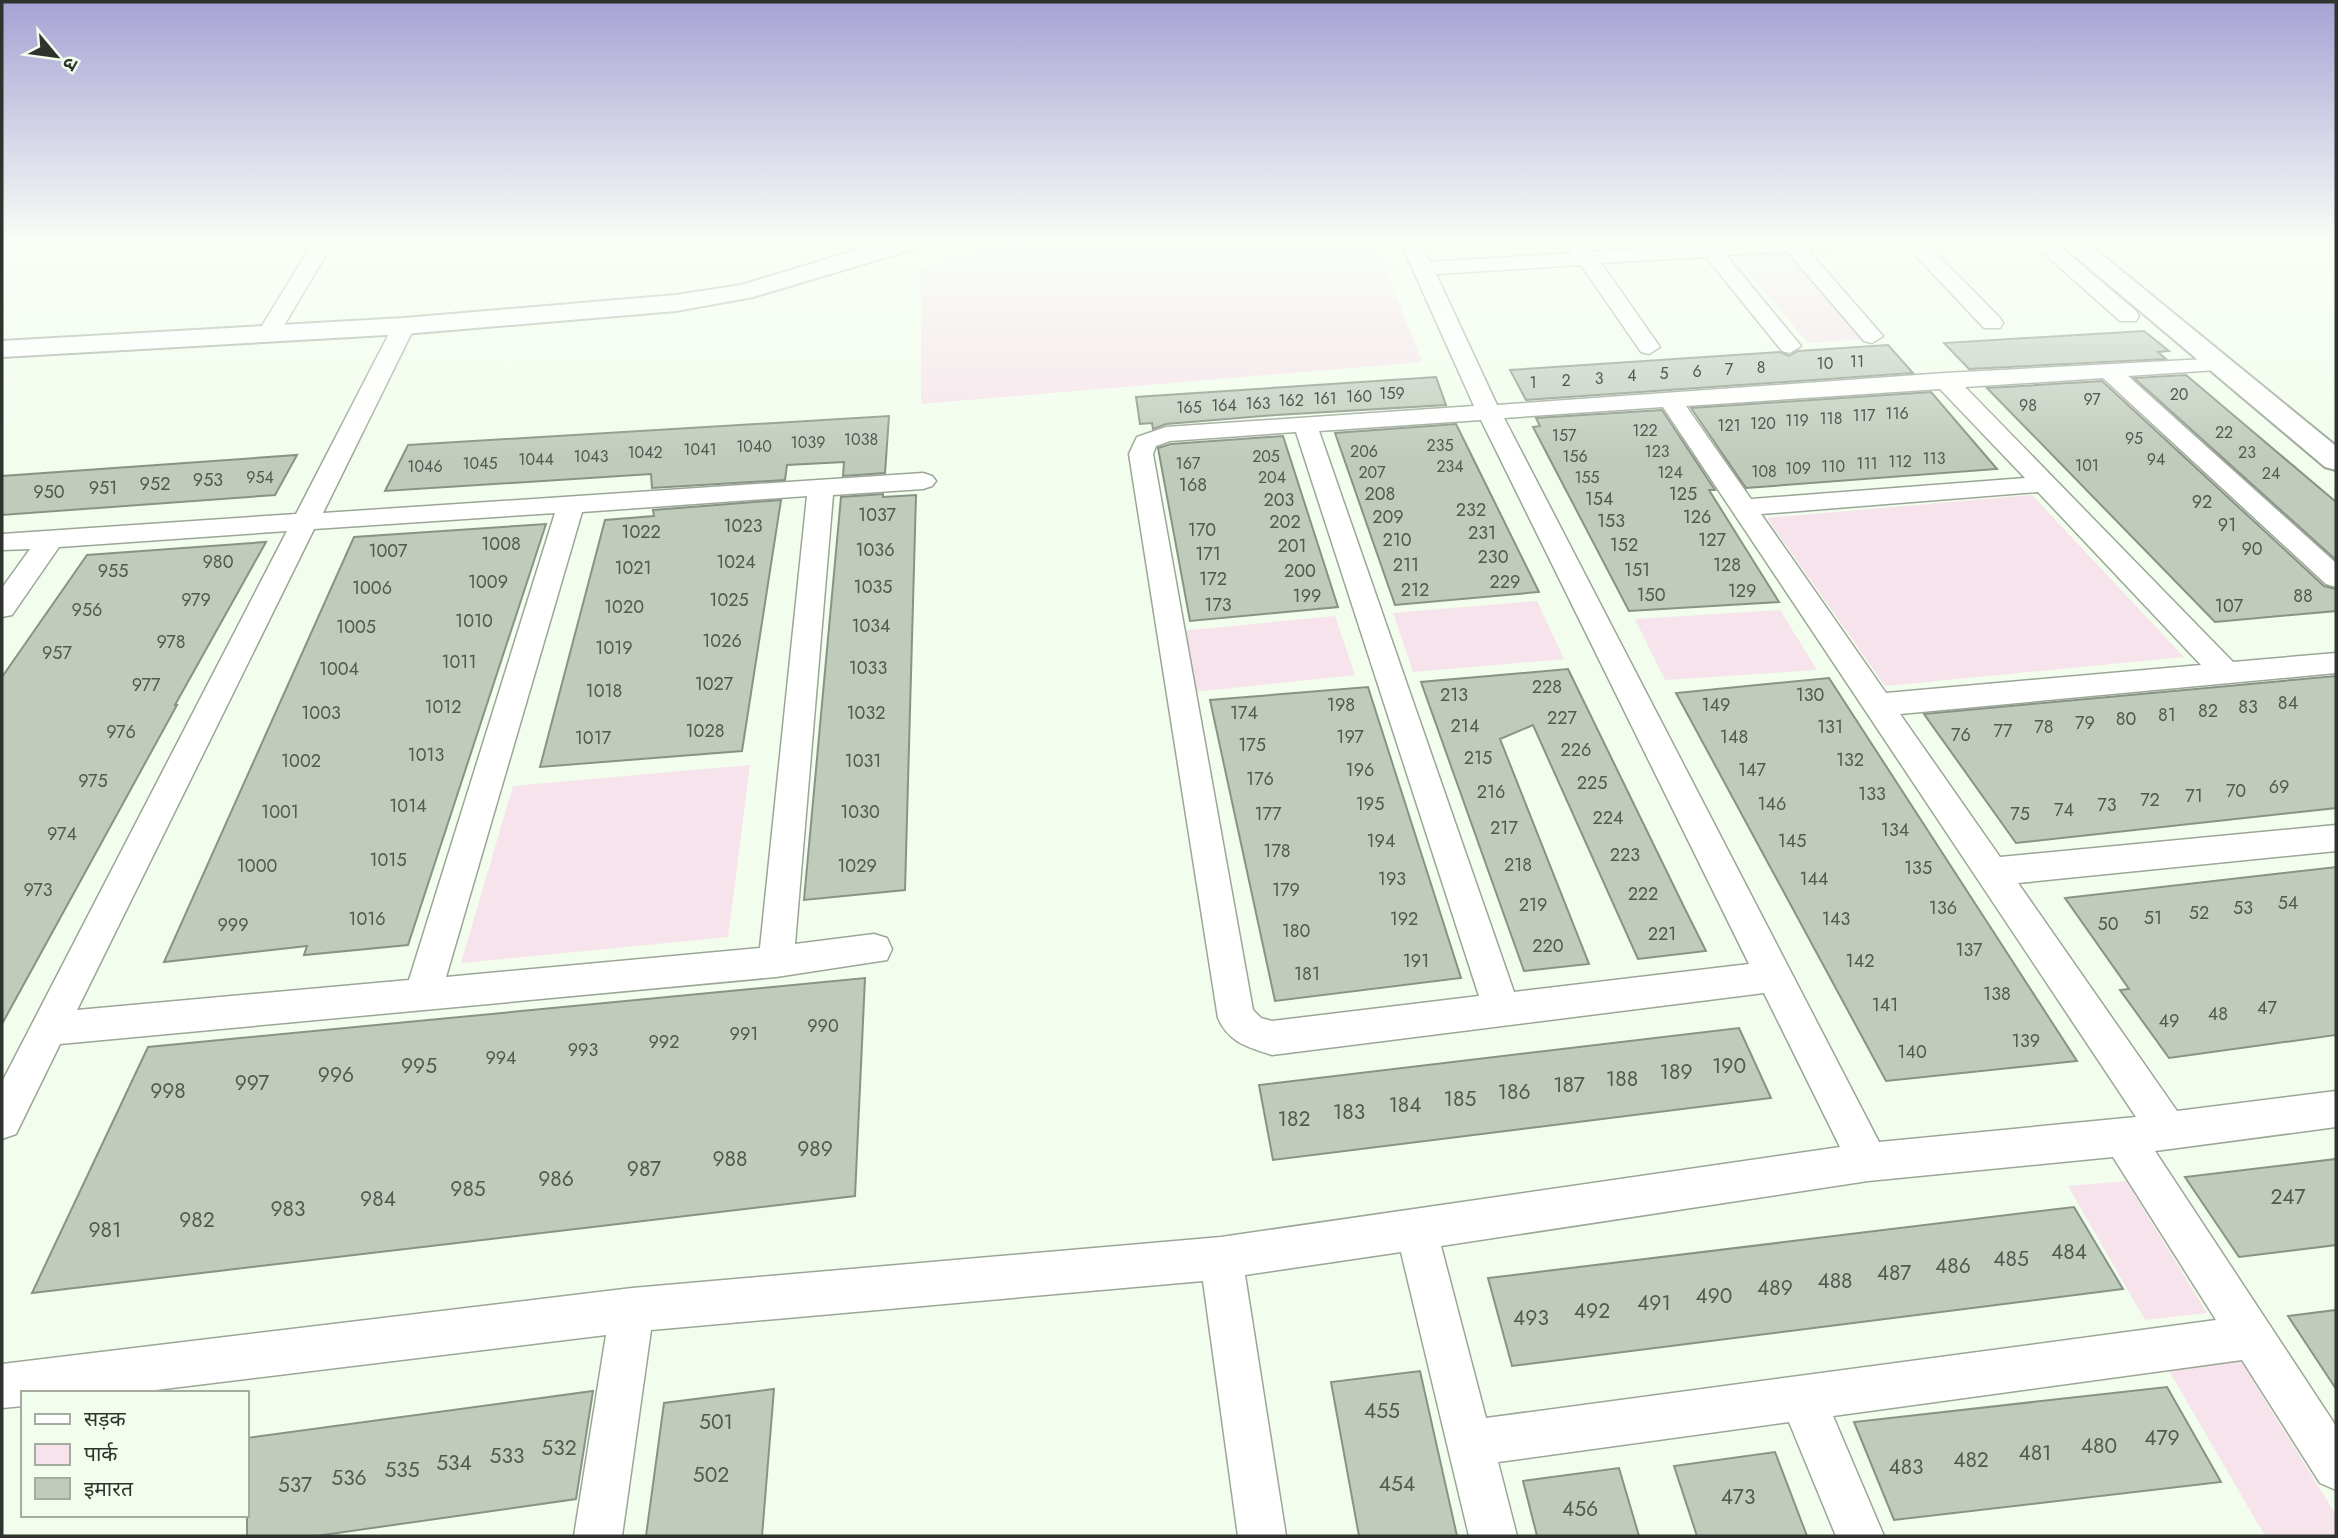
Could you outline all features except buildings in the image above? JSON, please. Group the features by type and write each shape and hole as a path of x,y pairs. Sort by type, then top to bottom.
{"street":[{"path":"273,323 279,313"},
{"path":"2,349 371,313"},
{"path":"2,327 273,323 404,327 555,313"},
{"path":"1444,313 1489,413 1868,1162"},
{"path":"1625,313 1649,348"},
{"path":"1763,313 1790,346"},
{"path":"1852,313 1872,336"},
{"path":"1982,313 1992,323"},
{"path":"2124,313 2128,316"},
{"path":"2156,313 2336,461"},
{"path":"2175,313 2336,445"},
{"path":"2,1121 404,327"},
{"path":"1773,976 1272,1038 1249,1031 1236,1018 1141,454 1146,442 1166,435 2217,363"},
{"path":"2109,372 2336,578"},
{"path":"1945,380 2227,673"},
{"path":"1669,399 2167,1130"},
{"path":"1306,427 1502,1009"},
{"path":"2,542 923,481"},
{"path":"1742,508 2044,484"},
{"path":"776,962 821,486"},
{"path":"422,995 571,504"},
{"path":"2,608 50,540"},
{"path":"1876,705 2336,663"},
{"path":"1991,872 2336,838"},
{"path":"48,1030 776,962 874,949"},
{"path":"2,1386 632,1310 1222,1258 1868,1162 2123,1137 2336,1109"},
{"path":"2123,1137 2334,1461"},
{"path":"1416,1230 1493,1536"},
{"path":"1222,1258 1262,1536"},
{"path":"598,1536 632,1310"},
{"path":"1470,1443 2252,1337"},
{"path":"1802,1398 1860,1536"}],"green space":[{"path":"921,313 1403,313 1422,362 921,404"},
{"path":"1783,313 1842,313 1865,339 1808,343"},
{"path":"2032,495 2184,657 1885,686 1767,518"},
{"path":"1537,601 1564,659 1413,672 1393,613"},
{"path":"1780,610 1817,670 1665,680 1635,619"},
{"path":"1335,616 1355,675 1194,692 1181,631"},
{"path":"750,765 728,937 461,963 513,786"},
{"path":"2126,1181 2207,1313 2145,1320 2068,1186"},
{"path":"2240,1360 2336,1515 2336,1536 2265,1536 2168,1369"}]}
